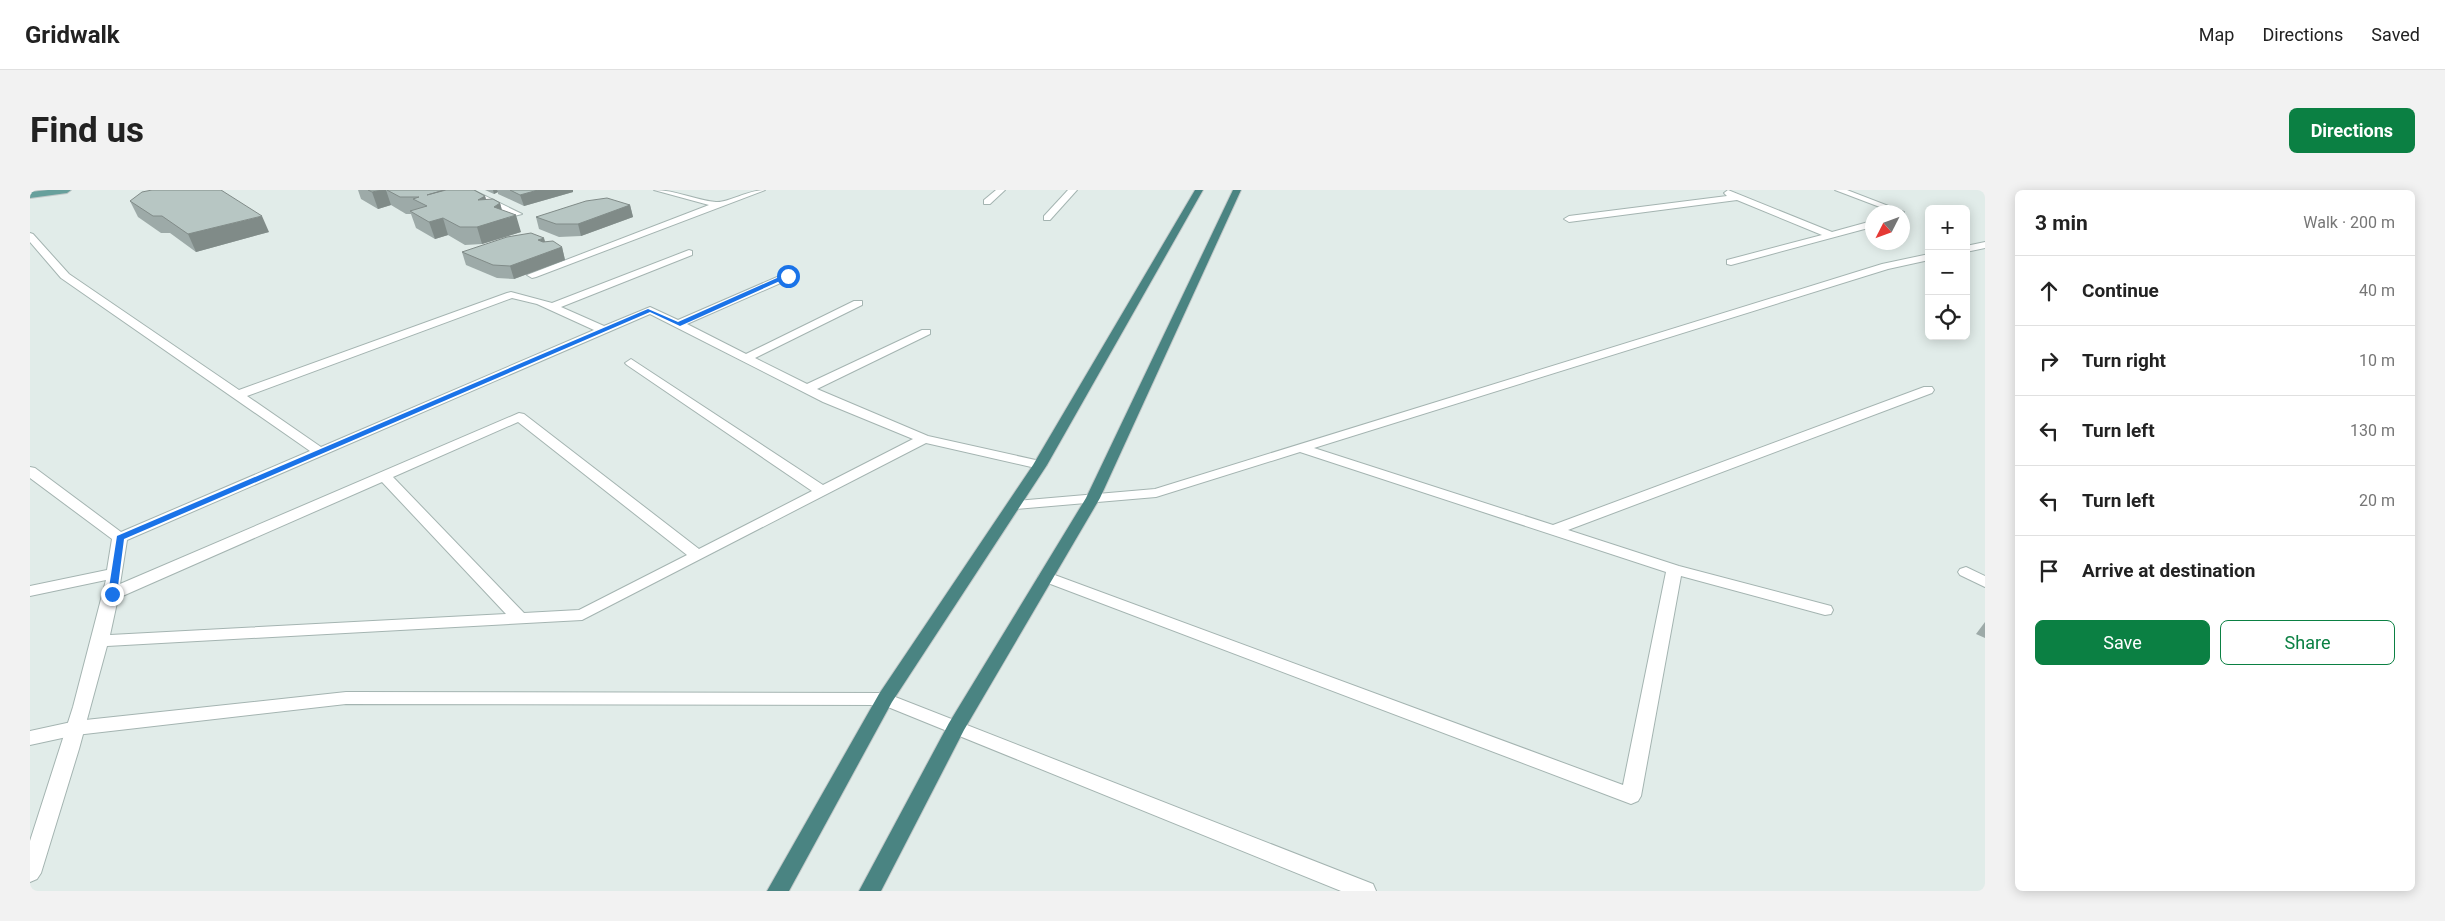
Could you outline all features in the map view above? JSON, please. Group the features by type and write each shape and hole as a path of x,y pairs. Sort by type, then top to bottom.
{"highway":[{"path":"778,891 885,699 1015,506 1172,233 1199,190"},
{"path":"870,891 956,728 1093,498 1237,190"}],"main road":[{"path":"30,195 67,190"}],"street":[{"path":"466,190 517,214"},
{"path":"658,190 718,205"},
{"path":"532,275 761,190"},
{"path":"987,202 1001,190"},
{"path":"1047,218 1073,190"},
{"path":"1720,190 1831,235"},
{"path":"1839,190 1878,205"},
{"path":"1569,219 1738,197"},
{"path":"1731,262 1865,226"},
{"path":"30,236 65,276 320,451"},
{"path":"1970,248 1985,245"},
{"path":"552,308 689,253"},
{"path":"1015,506 1156,492 1886,266 1925,258"},
{"path":"678,324 788,276"},
{"path":"238,395 511,295 540,302 604,330"},
{"path":"746,358 858,303"},
{"path":"120,538 650,310 807,389 924,439 1040,465"},
{"path":"807,389 926,332"},
{"path":"631,363 822,491"},
{"path":"1554,530 1928,390"},
{"path":"112,594 519,417 697,555"},
{"path":"100,641 582,615 924,439"},
{"path":"1300,448 1674,569 1825,610"},
{"path":"30,471 120,538"},
{"path":"384,476 520,618"},
{"path":"30,873 76,728 100,641 116,574 120,538"},
{"path":"1046,577 1631,796 1674,569"},
{"path":"1966,572 1985,582"},
{"path":"30,591 116,574"},
{"path":"30,738 76,728 346,698 885,699 1365,891"}],"building":[{"path":"152,190 221,190 262,216 188,234 162,216 153,216 130,201 142,192"},
{"path":"387,190 444,190 427,195 446,190 474,190 485,196 478,200 493,199 500,203 494,207 516,215 477,227 460,227 443,218 429,222 410,211 427,206 413,199 419,197 400,197"},
{"path":"510,190 538,190 520,195"},
{"path":"607,198 630,205 578,224 556,224 536,217 586,201"},
{"path":"531,233 544,238 538,240 543,242 553,241 562,247 510,266 493,265 462,252 507,237"}],"route":[{"path":"112,594 120,538 253,479 650,310 678,324 788,276"}]}
